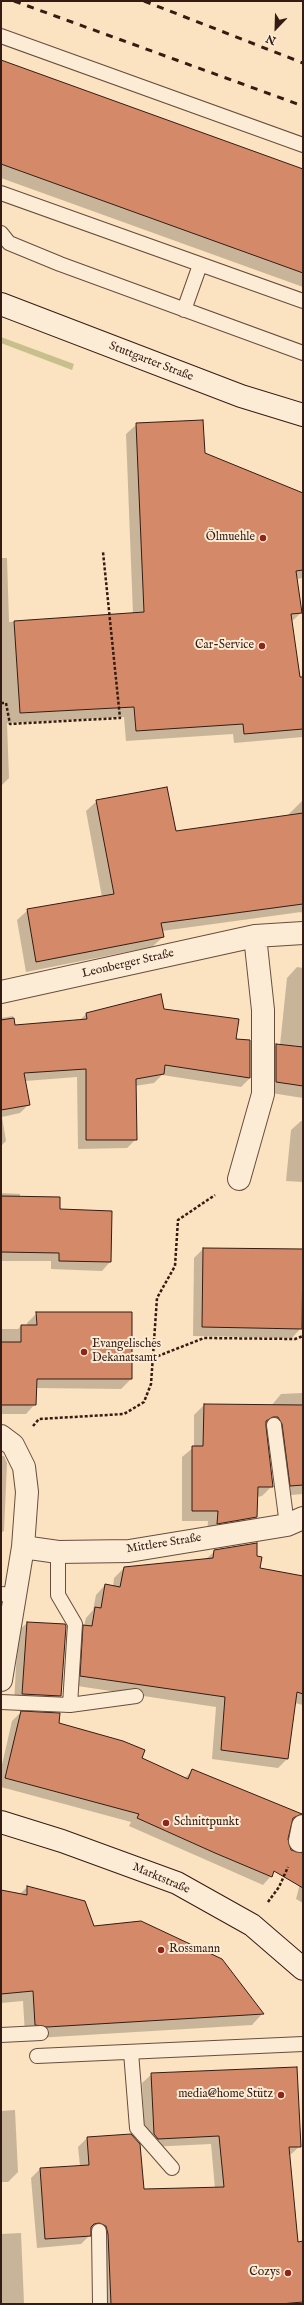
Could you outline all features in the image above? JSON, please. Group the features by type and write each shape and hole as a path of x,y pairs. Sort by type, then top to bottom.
{"street":[{"name":"Stuttgarter Straße","path":"1,304 241,396 303,415"},
{"name":"Leonberger Straße","path":"1,992 255,936 303,933"},
{"path":"239,1179 263,1094 263,1010 255,936"},
{"path":"1,1680 8,1594 23,1547 27,1492 24,1467 7,1441"},
{"name":"Mittlere Straße","path":"23,1547 58,1552 128,1551 295,1522"},
{"name":"Marktstraße","path":"1,1822 62,1841 177,1884 252,1925 303,1969"}],"lane":[{"path":"1,36 303,145"},
{"path":"1,193 303,301"},
{"path":"1,233 9,243 60,264 303,354"},
{"path":"184,310 200,265"},
{"path":"274,1425 295,1522"},
{"path":"58,1552 58,1595 75,1624 70,1705"},
{"path":"1,1702 70,1705 136,1696"},
{"path":"1,2035 41,2033"},
{"path":"37,2056 303,2044"},
{"path":"131,2052 137,2128 172,2168"},
{"path":"99,2231 100,2304"}],"path":[{"path":"1,704 6,703 10,724 120,718 103,552"},
{"path":"7,1441 39,1419 124,1414 144,1402 151,1384 157,1298 175,1266 178,1220 239,1179"},
{"path":"153,1358 204,1338 295,1339 303,1336"},
{"path":"252,1925 279,1887 302,1836"}],"shaded area":[{"path":"1,337 74,364 72,370 1,343"}],"building":[{"path":"1,60 303,169 303,273 1,164"},
{"path":"203,420 205,453 303,493 303,570 296,571 302,613 291,614 300,677 303,677 303,729 244,734 243,724 136,731 134,707 20,713 14,621 144,612 136,423"},
{"path":"167,787 176,831 303,813 303,904 161,923 164,937 36,962 27,909 114,894 96,800"},
{"path":"161,994 164,1009 239,1019 236,1039 250,1040 250,1078 165,1065 164,1074 136,1079 137,1140 86,1140 86,1069 24,1073 30,1105 1,1110 1,1020 14,1018 15,1025 87,1019 86,1013"},
{"path":"276,1044 303,1047 303,1086 276,1082"},
{"path":"1,1196 60,1197 60,1209 112,1211 111,1262 59,1261 59,1253 1,1252"},
{"path":"203,1248 303,1249 302,1329 202,1327"},
{"name":"Evangelisches Dekanatsamt","path":"36,1312 132,1312 132,1379 37,1379 36,1405 1,1405 1,1342 21,1342 21,1325 37,1325"},
{"path":"204,1404 303,1405 303,1485 290,1486 282,1424 278,1417 273,1417 266,1421 266,1426 273,1487 258,1487 257,1517 217,1524 218,1511 192,1511 192,1446 203,1446"},
{"path":"257,1543 257,1556 262,1557 260,1568 303,1576 303,1694 297,1692 288,1759 221,1750 225,1697 80,1676 83,1625 92,1626 95,1607 101,1608 105,1584 120,1587 124,1567 213,1558 214,1550"},
{"path":"27,1622 65,1624 66,1626 61,1696 22,1694"},
{"path":"21,1711 60,1713 59,1723 123,1741 145,1750 142,1758 188,1779 192,1769 302,1814 293,1818 288,1839 291,1850 303,1853 303,1888 274,1871 272,1877 137,1818 139,1814 5,1778"},
{"path":"27,1886 85,1901 94,1926 141,1921 222,1959 264,2014 47,2027 35,2025 33,1991 1,1994 1,1890 27,1895"},
{"path":"297,2067 301,2147 289,2147 298,2242 303,2241 303,2302 280,2304 111,2304 108,2234 106,2226 99,2223 94,2224 91,2227 91,2236 45,2239 40,2168 89,2165 87,2137 131,2134 140,2144 144,2189 224,2187 219,2136 158,2139 154,2134 151,2073"}],"railway":[{"path":"14,1 303,106"},
{"path":"144,1 303,63"}],"place":[{"name":"Ölmuehle","path":"263,538"},
{"name":"Car-Service","path":"262,646"},
{"name":"Evangelisches Dekanatsamt","path":"84,1352"},
{"name":"Schnittpunkt","path":"166,1823"},
{"name":"Rossmann","path":"161,1950"},
{"name":"media@home Stütz","path":"281,2095"},
{"name":"Cozys","path":"288,2273"}]}
